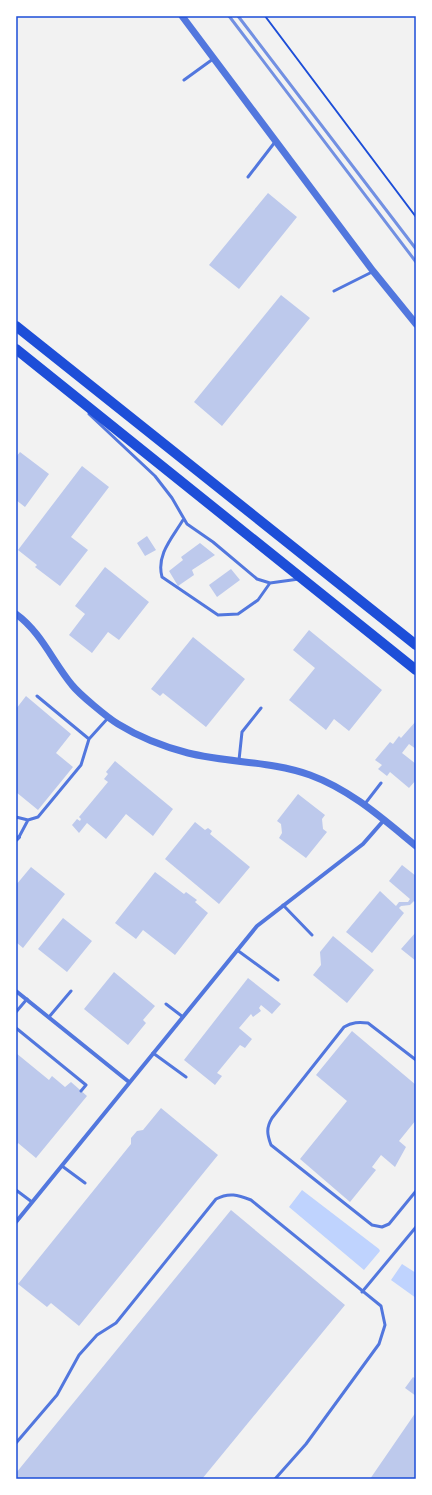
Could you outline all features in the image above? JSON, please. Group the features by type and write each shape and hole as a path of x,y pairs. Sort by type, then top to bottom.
{"main road":[{"path":"16,326 414,642"},
{"path":"16,349 416,670"}],"street":[{"path":"182,16 215,58 373,271 416,324"},
{"path":"16,614 22,618 46,646 72,686 118,724 156,742 189,753 274,765 310,776 349,794 416,846"},
{"path":"16,1222 257,926 363,844 384,820"},
{"path":"16,991 129,1082"}],"lane":[{"path":"184,80 215,58"},
{"path":"248,177 277,141"},
{"path":"334,291 373,271"},
{"path":"46,373 155,476 172,498 183,520 218,546 258,579 270,583 302,579"},
{"path":"183,520 166,545 161,557 160,569 162,577 218,615 238,614 258,600 270,583"},
{"path":"37,696 89,740"},
{"path":"239,760 242,732 261,708"},
{"path":"16,817 28,820 38,817 81,766 89,740 109,716"},
{"path":"364,805 381,783"},
{"path":"17,838 28,820"},
{"path":"283,905 312,935"},
{"path":"237,950 278,980"},
{"path":"49,1017 70,991"},
{"path":"16,1012 27,1000"},
{"path":"166,1004 183,1017"},
{"path":"416,1060 368,1022 349,1024 344,1027 272,1118 268,1125 267,1134 271,1145 372,1225 382,1227 389,1224 416,1191"},
{"path":"16,1028 86,1086 81,1091"},
{"path":"153,1053 186,1077"},
{"path":"62,1166 85,1183"},
{"path":"16,1190 32,1202"},
{"path":"16,1443 56,1395 79,1355 97,1336 116,1324 216,1199 222,1195 234,1194 251,1200 381,1306 385,1325 379,1344 306,1444 275,1479"},
{"path":"362,1292 416,1226"}],"path":[{"path":"265,16 416,216"}],"water":[{"path":"302,1190 379,1249 380,1251 364,1270 289,1207"},
{"path":"402,1264 416,1273 416,1298 391,1280"}],"building":[{"path":"268,193 297,217 239,289 209,265"},
{"path":"281,295 310,318 222,426 194,402"},
{"path":"20,452 49,474 25,507 16,500 16,457"},
{"path":"82,466 109,487 71,537 88,550 60,586 35,567 37,565 18,550"},
{"path":"147,536 156,550 145,556 137,543"},
{"path":"200,543 215,555 192,570 194,575 178,586 169,571 183,560 181,557"},
{"path":"105,567 149,602 119,640 108,632 92,653 69,635 85,614 75,606"},
{"path":"231,569 240,580 217,597 209,585"},
{"path":"309,630 382,690 349,731 334,719 326,730 289,700 315,668 293,650"},
{"path":"193,637 245,679 206,727 163,693 160,696 151,689"},
{"path":"26,696 71,734 56,753 73,767 38,810 16,792 16,709"},
{"path":"416,721 416,749 409,744 402,753 416,764 416,780 409,788 390,772 387,776 378,769 382,765 375,760 390,742 393,744 399,736 401,738"},
{"path":"115,761 173,809 153,836 126,814 106,839 87,823 79,833 72,825 77,819 80,821 81,819 79,817 108,782 104,779 108,774 106,772"},
{"path":"298,794 325,815 322,819 323,829 327,832 306,858 279,838 282,833 281,824 277,821"},
{"path":"195,822 205,830 208,828 212,831 210,834 250,867 219,904 165,859"},
{"path":"402,865 416,876 416,903 414,901 410,905 401,906 399,908 404,913 372,953 346,932 380,891 396,906 399,902 408,902 410,899 389,881"},
{"path":"31,867 65,894 23,948 16,942 16,885"},
{"path":"155,872 184,894 186,892 197,900 195,902 208,913 175,955 143,930 136,939 115,923"},
{"path":"63,918 92,941 67,972 38,949"},
{"path":"416,932 416,961 401,949"},
{"path":"333,936 374,970 347,1003 313,975 321,965 320,952"},
{"path":"114,972 155,1006 143,1020 146,1023 128,1045 84,1009"},
{"path":"248,978 281,1004 272,1014 261,1005 259,1008 261,1011 253,1017 251,1014 239,1028 252,1039 245,1048 240,1045 217,1073 222,1076 215,1085 184,1060"},
{"path":"352,1031 416,1085 416,1120 399,1141 406,1147 395,1167 381,1155 372,1167 376,1170 350,1202 300,1159 347,1101 316,1075"},
{"path":"16,1053 49,1080 52,1076 65,1087 71,1082 87,1096 36,1158 18,1143 16,1146"},
{"path":"161,1108 218,1155 79,1326 51,1303 47,1307 18,1284 131,1144 131,1138 137,1131 143,1130"},
{"path":"231,1210 345,1305 202,1479 16,1479 16,1473"},
{"path":"413,1377 416,1379 416,1396 405,1388"},
{"path":"416,1412 416,1479 370,1479"}],"railway":[{"path":"229,16 416,262"},
{"path":"238,16 416,249"}]}
